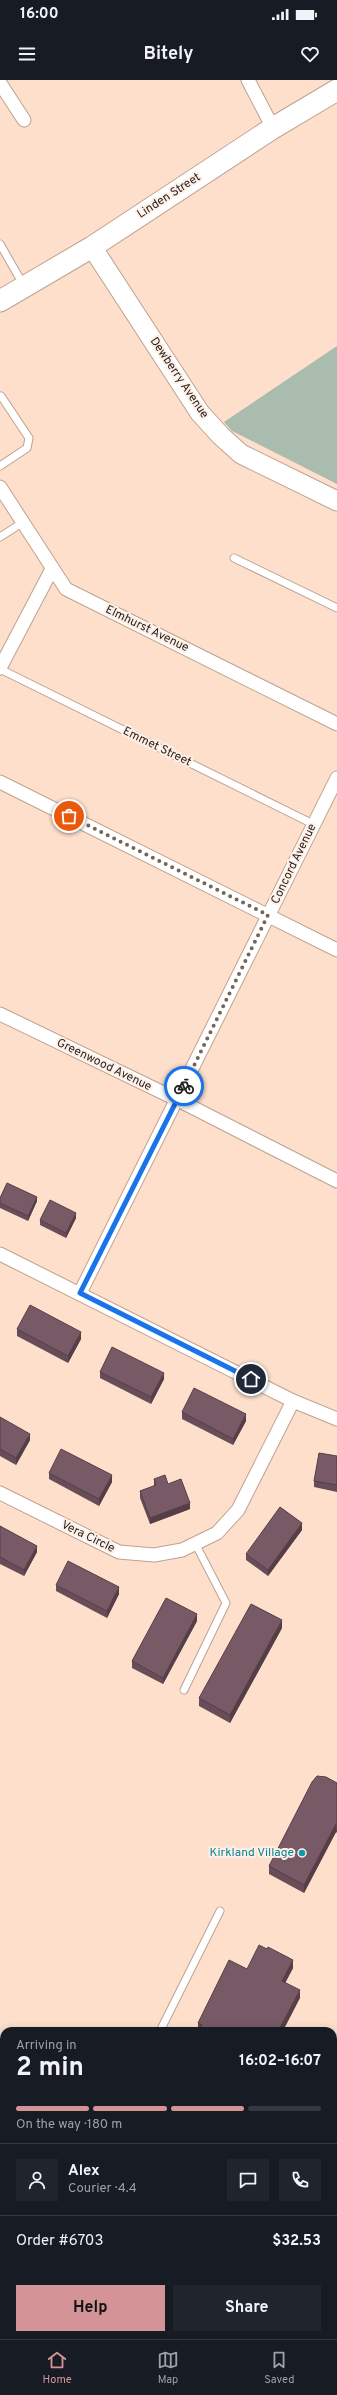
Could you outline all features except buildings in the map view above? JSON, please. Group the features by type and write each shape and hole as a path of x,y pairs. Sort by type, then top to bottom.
{"main road":[{"name":"Linden Street","path":"0,301 92,247 273,128 337,90"}],"street":[{"path":"248,80 273,128"},
{"path":"0,83 24,120"},
{"name":"Dewberry Avenue","path":"92,247 200,412 221,436 241,454 337,501"},
{"name":"Elmhurst Avenue","path":"0,487 66,589 337,724"},
{"path":"0,668 52,569"},
{"name":"Concord Avenue","path":"80,1293 178,1100 268,915 337,778"},
{"path":"0,782 337,950"},
{"name":"Greenwood Avenue","path":"0,1014 178,1100 337,1181"},
{"path":"0,1254 293,1401 337,1420"},
{"name":"Vera Circle","path":"0,1493 119,1552 154,1555 182,1550 196,1545 217,1534 238,1510 293,1401"}],"lane":[{"path":"0,244 24,286"},
{"path":"0,466 27,448 29,438 1,396"},
{"path":"0,537 22,523"},
{"path":"234,558 337,608"},
{"name":"Emmet Street","path":"0,668 313,824"},
{"path":"184,1690 226,1603 196,1545"},
{"path":"162,2027 220,1911"}],"green space":[{"path":"337,346 337,484 232,431 224,422"}],"way so far":[{"path":"69,816 268,915 184,1086"}],"place":[{"name":"Kirkland Village","path":"302,1853"}],"route":[{"path":"184,1086 80,1293 251,1379"}]}
